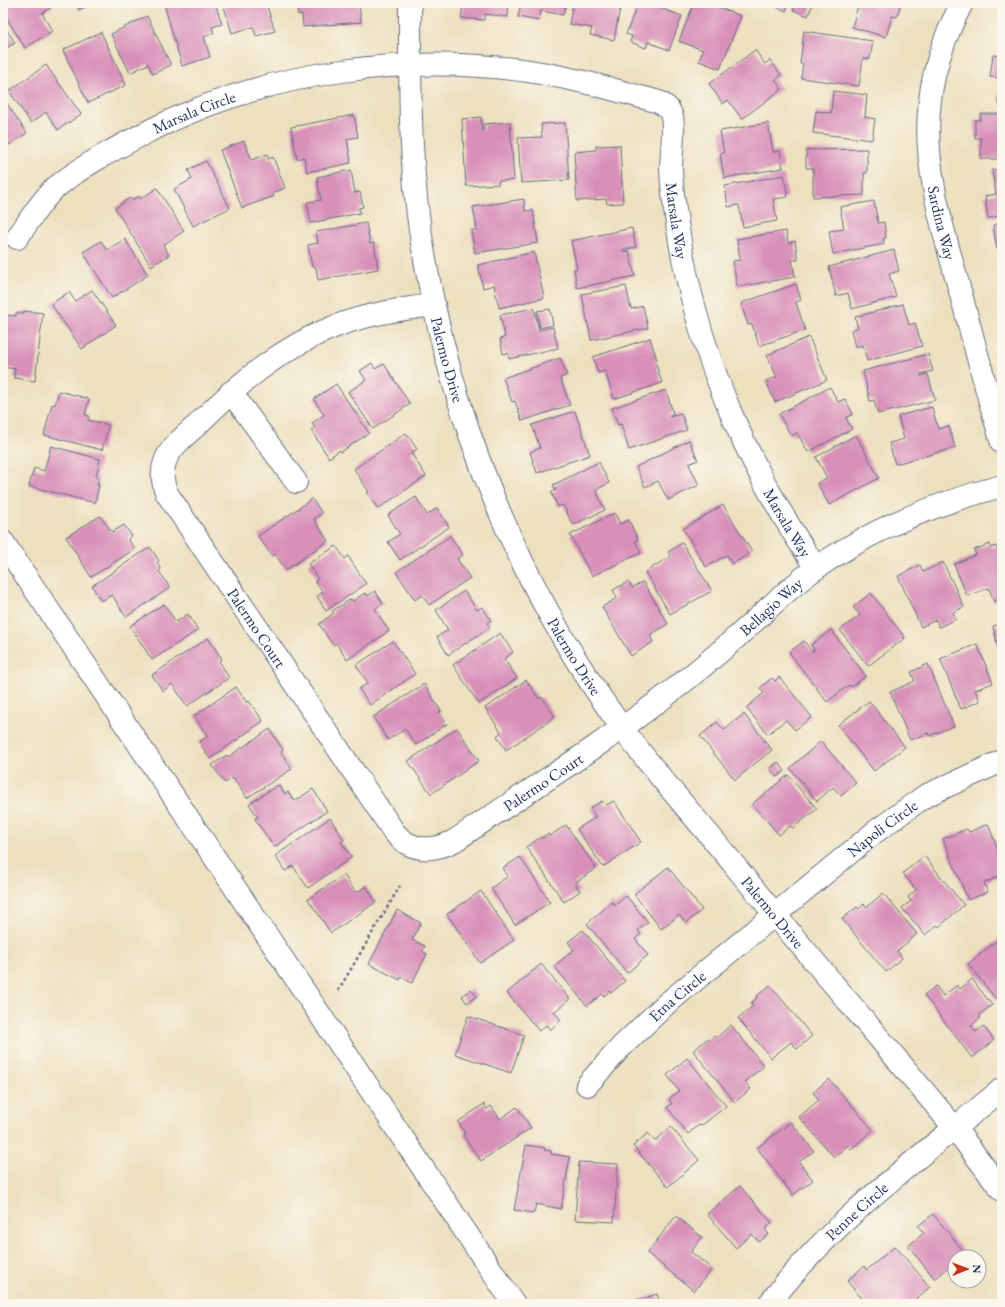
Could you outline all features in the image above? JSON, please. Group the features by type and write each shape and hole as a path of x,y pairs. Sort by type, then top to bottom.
{"street":[{"name":"Palermo Drive","path":"410,3 410,64 414,174 420,235 434,305 456,392 479,459 505,524 528,574 556,626 622,728 774,915 954,1128 1002,1190"},
{"name":"Sardina Way","path":"962,3 941,50 933,77 929,104 929,160 939,219 1002,443"},
{"name":"Marsala Circle","path":"17,238 54,189 123,144 177,117 226,98 293,80 331,73 410,64"},
{"name":"Marsala Way","path":"410,64 493,67 564,77 654,101 668,108 672,123 671,171 683,253 701,330 719,386 738,431 763,483 787,524 816,568"},
{"name":"Palermo Court","path":"434,305 375,314 324,331 272,359 231,392 170,452 165,463 162,477 166,492 400,838 411,845 425,849 434,849 454,841 622,728"},
{"path":"231,392 296,482"},
{"name":"Bellagio Way","path":"622,728 716,656 769,607 816,568 863,540 903,520 971,494 1002,486"},
{"path":"3,542 514,1304"},
{"name":"Napoli Circle","path":"774,915 904,810 944,786 1002,761"},
{"name":"Etna Circle","path":"587,1085 621,1047 665,1006 774,915"},
{"name":"Penne Circle","path":"768,1304 824,1240 954,1128 1002,1089"}],"path":[{"path":"338,991 400,886"}],"building":[{"path":"3,3 52,3 53,6 42,13 52,31 25,48 3,12"},
{"path":"76,3 102,3 93,7 92,4 79,10"},
{"path":"215,3 222,24 212,27 214,33 204,37 210,57 182,66 164,4"},
{"path":"223,3 266,3 275,31 256,36 253,27 232,33"},
{"path":"297,3 359,3 361,22 303,27 302,14 298,15"},
{"path":"463,3 509,3 508,17 485,14 484,20 461,18"},
{"path":"521,3 566,3 563,15 541,11 539,21 518,17"},
{"path":"573,3 621,3 614,40 590,35 592,28 569,24"},
{"path":"638,3 662,3 660,8 682,16 669,50 648,42 646,48 630,42 632,36 626,34"},
{"path":"694,3 707,3 741,16 720,69 699,61 703,50 679,41"},
{"path":"767,3 789,3 786,11"},
{"path":"796,3 813,3 808,16 793,10"},
{"path":"851,3 901,3 897,17 892,16 886,37 852,27 858,6"},
{"path":"147,16 171,65 153,74 148,64 130,73 111,34"},
{"path":"3,24 15,43 3,50"},
{"path":"804,31 873,41 870,59 863,58 859,86 801,78 803,64 800,64"},
{"path":"101,32 126,85 88,103 63,50"},
{"path":"755,50 765,64 770,60 781,75 775,80 782,89 742,119 728,100 723,104 709,84"},
{"path":"993,55 1002,56 1002,103 998,102 1001,78 990,77"},
{"path":"46,65 81,114 58,130 46,112 31,123 9,91"},
{"path":"833,91 867,95 865,117 875,119 872,140 813,133 816,111 831,113"},
{"path":"3,98 27,133 9,145 7,142 3,145"},
{"path":"981,114 1002,114 1002,159 981,159 981,138 975,138 975,120 980,120"},
{"path":"354,115 358,137 347,139 351,163 307,172 304,157 297,159 291,127"},
{"path":"481,117 482,130 484,130 484,124 510,122 514,180 498,181 499,184 466,186 462,119"},
{"path":"565,123 569,180 521,183 518,138 542,137 541,124"},
{"path":"768,123 773,152 780,151 783,168 724,178 720,154 724,153 720,131"},
{"path":"244,141 252,160 267,154 268,159 273,157 285,188 273,193 274,196 242,208 220,150"},
{"path":"620,145 623,203 607,204 606,199 577,201 574,152 596,150 596,146"},
{"path":"867,149 867,173 864,173 864,195 813,197 813,168 806,168 806,150"},
{"path":"206,161 230,208 193,226 174,189 192,179 188,170"},
{"path":"1002,169 1002,216 988,218 985,196 996,194 992,170"},
{"path":"351,170 355,193 360,192 363,207 359,208 360,213 311,223 307,202 321,200 317,177"},
{"path":"784,175 788,197 773,199 777,221 743,227 739,205 728,207 725,186"},
{"path":"157,188 184,231 163,245 169,255 151,266 115,208 130,198 132,200 139,196 140,199"},
{"path":"524,199 525,211 533,210 538,243 475,253 471,230 477,230 473,207"},
{"path":"874,201 878,223 884,222 886,238 883,239 884,244 833,254 829,231 844,229 840,207"},
{"path":"366,223 370,244 374,243 378,269 318,280 316,267 312,267 308,245 318,243 316,232"},
{"path":"1002,223 1002,249 997,249 993,225"},
{"path":"632,228 636,247 623,250 623,252 629,251 635,276 577,288 574,269 577,268 571,241"},
{"path":"786,231 788,243 795,241 798,260 792,260 795,277 737,287 733,261 740,260 737,239"},
{"path":"125,239 148,275 112,298 83,252 101,241 107,250"},
{"path":"894,250 899,271 889,274 896,297 852,309 848,293 836,296 829,267"},
{"path":"534,252 544,298 499,308 494,285 483,288 478,265"},
{"path":"796,284 801,300 796,302 805,330 759,346 752,324 748,325 741,303"},
{"path":"626,286 631,309 643,306 648,328 591,340 582,294"},
{"path":"92,290 116,325 82,349 51,304 69,292 75,301"},
{"path":"903,304 909,325 915,323 922,346 867,361 863,345 855,347 851,330 858,328 855,317"},
{"path":"534,308 539,330 553,327 558,348 509,359 508,353 503,354 500,339 505,337 500,315"},
{"path":"550,309 553,325 540,328 537,311"},
{"path":"24,311 43,313 35,381 14,378 15,369 3,367 3,315 16,316 16,313 24,313"},
{"path":"809,337 827,380 775,402 766,381 777,377 767,355"},
{"path":"650,338 662,383 614,399 605,371 598,373 593,357"},
{"path":"928,354 933,371 921,374 921,376 928,374 935,400 878,414 874,400 870,401 863,371"},
{"path":"560,358 567,375 560,378 570,405 522,421 515,401 512,402 503,378"},
{"path":"372,363 375,369 384,364 410,404 373,429 348,392 366,380 360,371"},
{"path":"336,384 369,433 341,452 340,450 329,458 311,430 315,428 312,423 324,415 314,399"},
{"path":"830,387 838,402 845,399 853,414 846,418 852,429 808,452 797,433 791,436 779,414"},
{"path":"666,390 673,413 670,417 681,413 687,430 629,450 621,424 618,425 612,408"},
{"path":"59,391 89,399 85,415 89,416 88,420 109,425 102,450 44,435 52,404 55,405"},
{"path":"932,407 938,429 949,426 955,448 895,464 889,443 904,439 898,416"},
{"path":"575,411 590,455 537,473 530,452 540,448 532,425"},
{"path":"406,433 417,449 411,453 426,476 378,509 367,493 369,492 354,469"},
{"path":"856,435 879,478 829,505 817,483 827,478 816,457"},
{"path":"689,440 698,460 689,464 699,485 668,500 658,481 645,487 636,467"},
{"path":"51,446 100,459 96,477 99,478 97,485 99,485 95,503 29,486 34,468 44,471"},
{"path":"599,462 609,483 596,490 605,510 573,525 563,505 558,507 551,492 556,490 553,485"},
{"path":"416,497 427,515 437,508 449,527 400,560 388,542 400,534 388,515"},
{"path":"312,499 322,513 314,519 328,541 286,570 275,554 272,556 258,536"},
{"path":"723,505 752,552 732,564 727,555 706,567 683,529"},
{"path":"615,513 620,524 629,520 638,540 635,541 641,553 592,576 570,535"},
{"path":"100,516 112,532 124,525 132,536 128,539 135,549 91,577 66,537"},
{"path":"450,536 463,555 457,559 470,578 429,605 422,595 415,600 396,572"},
{"path":"682,543 712,591 670,614 645,572 671,556 668,552"},
{"path":"990,544 991,548 996,546 1002,562 1002,598 994,602 989,588 967,596 954,564 976,555 974,550"},
{"path":"336,546 345,559 348,556 366,584 326,611 317,596 323,592 315,581 318,579 308,564"},
{"path":"150,547 159,561 157,563 161,569 159,571 170,588 126,617 112,595 101,601 92,586"},
{"path":"943,562 964,607 953,612 956,619 939,627 936,620 921,627 898,576 920,565 923,572"},
{"path":"628,582 632,588 643,582 668,624 650,635 653,642 631,656 602,607 617,598 613,590"},
{"path":"375,591 383,603 375,609 389,631 347,660 336,643 333,645 319,624 334,613 332,611 351,599 353,601 365,593 368,596"},
{"path":"464,591 477,610 482,607 491,620 487,623 490,627 448,655 437,637 448,630 436,610"},
{"path":"871,593 905,638 868,666 840,630 860,615 853,607"},
{"path":"164,604 176,622 188,614 198,630 152,660 130,626"},
{"path":"1002,624 1002,660 1001,660 993,626"},
{"path":"831,630 866,676 851,687 849,685 827,702 789,652 804,641 812,652 814,650 811,645"},
{"path":"500,633 513,652 504,659 517,678 479,704 453,665"},
{"path":"208,638 222,659 219,661 229,678 187,706 172,684 163,691 152,675"},
{"path":"393,641 415,674 370,705 359,689 368,683 356,665"},
{"path":"977,644 993,683 975,690 980,701 961,709 940,659"},
{"path":"928,664 954,726 929,736 928,733 910,740 890,692 915,681 911,672"},
{"path":"779,677 812,717 795,730 786,720 768,734 746,708 764,693 760,688 772,678 775,681"},
{"path":"526,680 539,699 542,697 555,717 506,750 497,736 501,732 485,708"},
{"path":"424,684 441,711 439,712 447,724 416,745 405,729 388,740 373,717"},
{"path":"236,687 247,703 249,701 263,721 210,759 199,742 208,736 194,716"},
{"path":"869,701 905,747 874,771 838,725"},
{"path":"744,714 772,750 735,780 700,736 717,722 724,730"},
{"path":"457,728 479,761 431,794 408,761"},
{"path":"270,729 283,750 281,752 292,769 247,798 233,778 225,783 212,765 227,755 228,757"},
{"path":"821,741 856,783 841,796 833,787 817,801 790,768"},
{"path":"778,762 785,771 777,777 770,769"},
{"path":"788,775 817,809 793,828 790,826 779,835 752,804"},
{"path":"278,785 285,794 288,792 295,801 313,789 327,811 274,847 255,819 258,817 249,804"},
{"path":"602,801 606,805 614,801 641,842 603,867 577,829 596,817 590,808"},
{"path":"330,818 344,840 341,842 352,857 308,888 293,866 285,871 275,856"},
{"path":"988,824 1002,859 1002,875 984,883 988,892 968,900 943,839 967,829 969,832"},
{"path":"566,825 596,868 575,883 580,891 564,902 526,847 541,837 542,838 548,834 550,836"},
{"path":"924,856 964,905 939,927 937,925 925,935 902,908 911,901 908,897 916,890 903,873"},
{"path":"520,857 550,902 515,925 491,888 508,876 503,868"},
{"path":"668,867 702,910 686,923 679,915 661,929 634,894"},
{"path":"344,875 356,893 366,886 376,902 331,933 308,899"},
{"path":"481,891 514,940 480,963 447,914"},
{"path":"883,893 917,934 897,951 902,958 886,972 842,919 857,907 859,909 864,904 867,907"},
{"path":"626,896 648,922 638,930 641,934 635,939 648,955 627,973 587,924 612,902 615,905"},
{"path":"397,910 421,923 412,940 425,946 422,951 427,954 412,983 401,977 400,980 369,964"},
{"path":"583,930 625,981 611,993 610,991 604,996 602,994 587,1006 554,966 574,950 568,942"},
{"path":"1000,938 1002,940 1002,994 996,999 968,964"},
{"path":"541,964 570,999 554,1012 561,1020 550,1030 546,1025 539,1031 507,993"},
{"path":"972,979 992,1005 979,1015 981,1017 971,1026 976,1032 983,1026 994,1040 972,1058 924,995 936,986 943,996 957,985 960,989"},
{"path":"770,985 812,1036 797,1049 791,1042 771,1058 738,1018 753,1006 751,1003"},
{"path":"471,989 477,996 467,1003 462,996"},
{"path":"468,1016 524,1035 511,1073 455,1054"},
{"path":"731,1025 764,1066 745,1082 751,1089 735,1102 693,1051 707,1039 709,1040 714,1036 716,1038"},
{"path":"687,1058 726,1106 701,1126 699,1125 688,1134 667,1107 672,1104 669,1099 679,1091 667,1075"},
{"path":"829,1079 873,1130 851,1149 848,1145 834,1157 799,1117 819,1100 813,1092"},
{"path":"484,1104 487,1109 491,1106 500,1119 517,1107 531,1128 481,1161 463,1135 465,1133 458,1122"},
{"path":"791,1122 814,1151 799,1162 813,1180 793,1195 757,1148"},
{"path":"671,1127 699,1160 668,1187 633,1146 648,1133 655,1141"},
{"path":"526,1145 545,1148 544,1150 551,1151 551,1154 570,1157 561,1209 536,1204 534,1213 514,1210"},
{"path":"579,1162 618,1164 614,1222 575,1220"},
{"path":"740,1186 772,1223 765,1229 769,1234 759,1242 752,1234 736,1248 707,1214"},
{"path":"933,1214 962,1249 947,1249 947,1269 935,1279 908,1246 924,1233 918,1226"},
{"path":"676,1216 702,1237 691,1252 712,1269 694,1291 647,1253"},
{"path":"895,1246 930,1287 910,1304 867,1304 847,1281 864,1266 867,1270"},
{"path":"657,1294 660,1304 626,1304"}]}
